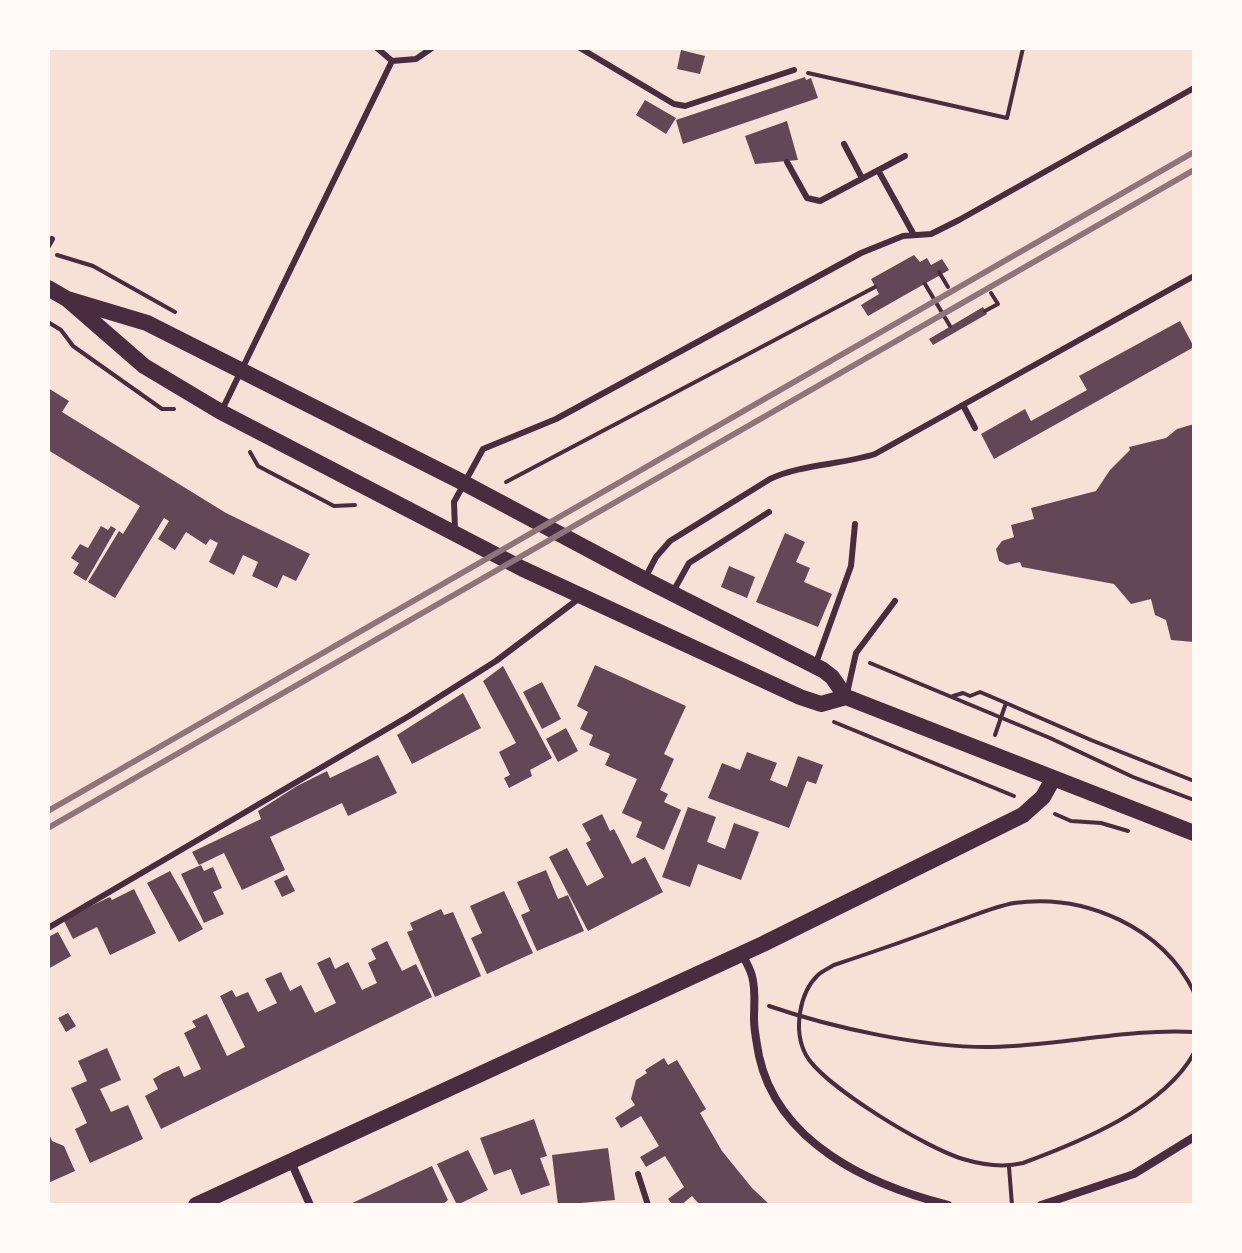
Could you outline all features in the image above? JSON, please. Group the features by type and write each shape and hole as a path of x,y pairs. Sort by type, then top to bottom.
{"main road":[{"path":"48,288 67,299 144,366 317,464 523,569 800,697 821,704 846,697"},
{"path":"67,299 147,323 464,483 815,666 832,677 846,697 1194,833"},
{"path":"196,1205 742,953 1023,815 1043,797 1053,779"}],"street":[{"path":"742,953 752,976 760,1059 771,1088 789,1119 811,1142 883,1185 948,1205"},
{"path":"1041,1205 1134,1174 1194,1137"},
{"path":"291,1161 310,1205"}],"lane":[{"path":"377,48 392,61 416,59 432,48"},
{"path":"580,48 674,104 685,106 794,70"},
{"path":"221,412 392,61"},
{"path":"455,532 454,502 483,449 556,419 861,253 903,236 931,234 996,201 1194,88"},
{"path":"844,144 862,178"},
{"path":"787,162 807,198 820,201 905,156"},
{"path":"878,170 914,235"},
{"path":"48,246 52,239"},
{"path":"644,579 656,557 670,541 770,479 784,472 849,463 875,454 1194,276"},
{"path":"963,405 975,428"},
{"path":"672,593 689,563 769,512"},
{"path":"815,666 851,566 855,524"},
{"path":"48,928 409,716 496,661 581,596"},
{"path":"846,697 856,653 895,601"},
{"path":"638,1174 648,1205"}],"path":[{"path":"794,70 1007,118 1023,48"},
{"path":"939,272 948,287"},
{"path":"925,284 950,326"},
{"path":"497,486 875,287"},
{"path":"985,311 998,304 991,293"},
{"path":"1194,781 980,692 951,697 1133,777 1194,800"},
{"path":"1003,712 1006,703"},
{"path":"1194,992 1169,955 1130,924 1096,909 1058,902 1012,903 834,965 819,974 807,990 799,1016 801,1041 806,1055 844,1091 926,1144 965,1160 1009,1167 1045,1155 1123,1117 1174,1081 1194,1053"},
{"path":"755,1001 799,1016 876,1034 990,1047 1194,1032"},
{"path":"1009,1167 1012,1205"}],"building":[{"path":"681,50 705,56 700,74 677,69"},
{"path":"805,77 806,80 811,78 818,98 683,144 676,120"},
{"path":"645,100 676,118 666,134 636,115"},
{"path":"787,121 798,160 755,164 745,136"},
{"path":"914,255 920,262 927,258 931,265 942,259 949,270 868,316 861,305 879,294 871,279"},
{"path":"983,307 987,314 933,345 929,339"},
{"path":"1180,321 1194,347 994,459 981,434 1025,409 1031,421 1087,390 1079,376"},
{"path":"48,388 69,401 62,412 226,513 310,554 296,581 283,575 277,588 252,576 258,562 243,555 234,575 209,562 218,543 210,539 206,545 186,532 175,550 158,539 169,521 164,518 115,598 88,582 119,531 123,534 140,506 48,450"},
{"path":"1194,424 1194,642 1171,640 1166,620 1155,615 1151,599 1131,604 1114,584 1022,567 1020,562 1007,565 999,561 996,549 1002,541 1014,537 1011,525 1034,519 1031,508 1096,491 1110,470 1130,450 1129,447 1166,438 1177,429"},
{"path":"101,526 108,530 111,526 116,529 86,581 73,573 79,563 71,558 80,544 88,548"},
{"path":"785,533 805,542 796,562 810,568 804,582 832,594 818,627 756,602"},
{"path":"729,566 755,577 747,598 721,587"},
{"path":"595,665 686,706 664,754 674,759 660,790 668,794 664,802 681,810 664,850 636,837 642,822 622,813 637,779 605,765 610,754 589,745 593,735 580,729 588,712 577,706"},
{"path":"503,666 552,758 530,770 532,776 509,788 504,778 510,775 499,752 516,743 483,681"},
{"path":"542,682 561,719 542,729 523,692"},
{"path":"463,693 481,728 412,764 397,735"},
{"path":"566,728 578,751 558,762 546,739"},
{"path":"747,752 777,763 770,780 787,787 798,756 823,765 816,784 807,781 789,828 708,798 722,763 740,770"},
{"path":"378,755 397,793 348,816 342,803 270,837 285,870 242,890 224,853 199,865 192,852 261,819 258,811 297,786 327,771 330,778"},
{"path":"688,807 716,817 707,842 725,849 734,823 759,832 741,880 698,864 690,887 662,877"},
{"path":"602,814 610,831 614,829 632,864 645,857 663,892 588,931 549,857 567,848 587,886 604,877 586,843 591,840 582,824"},
{"path":"201,865 204,871 213,867 222,888 213,892 224,914 204,923 181,874"},
{"path":"546,870 558,899 568,895 584,931 537,951 521,915 530,911 517,882"},
{"path":"170,871 203,929 179,942 147,883"},
{"path":"287,875 295,891 282,897 274,881"},
{"path":"134,889 156,933 110,955 97,927 73,939 63,919"},
{"path":"504,891 533,953 487,974 471,938 482,933 470,906"},
{"path":"441,909 444,915 453,912 481,976 435,997 407,932 413,930 410,923"},
{"path":"58,932 71,956 48,969 48,937"},
{"path":"387,941 402,971 416,964 432,997 161,1129 145,1096 158,1089 153,1079 163,1073 179,1066 184,1077 201,1069 184,1033 196,1027 192,1021 207,1014 227,1056 245,1047 220,996 232,990 236,997 248,992 258,1012 277,1003 265,979 281,972 290,991 301,985 315,1013 336,1003 317,963 330,957 335,969 348,962 362,990 377,983 368,963 376,959 371,949"},
{"path":"68,1013 76,1026 66,1032 58,1018"},
{"path":"107,1048 121,1080 100,1089 111,1112 128,1105 143,1139 90,1163 75,1129 87,1123 71,1088 87,1081 78,1061"},
{"path":"664,1058 668,1065 677,1060 706,1109 700,1113 722,1151 770,1205 700,1205 692,1196 681,1205 673,1205 668,1199 684,1187 665,1156 646,1167 640,1157 659,1146 641,1116 621,1128 615,1118 635,1105 631,1099 636,1080"},
{"path":"534,1119 547,1156 540,1158 550,1185 521,1195 511,1169 494,1175 480,1138"},
{"path":"48,1131 52,1141 64,1146 75,1171 48,1183"},
{"path":"608,1148 615,1200 558,1205 552,1155"},
{"path":"468,1150 488,1190 457,1205 437,1164"},
{"path":"432,1166 448,1200 442,1205 348,1205"}],"railway":[{"path":"48,811 1194,152"},
{"path":"48,828 1194,170"}]}
